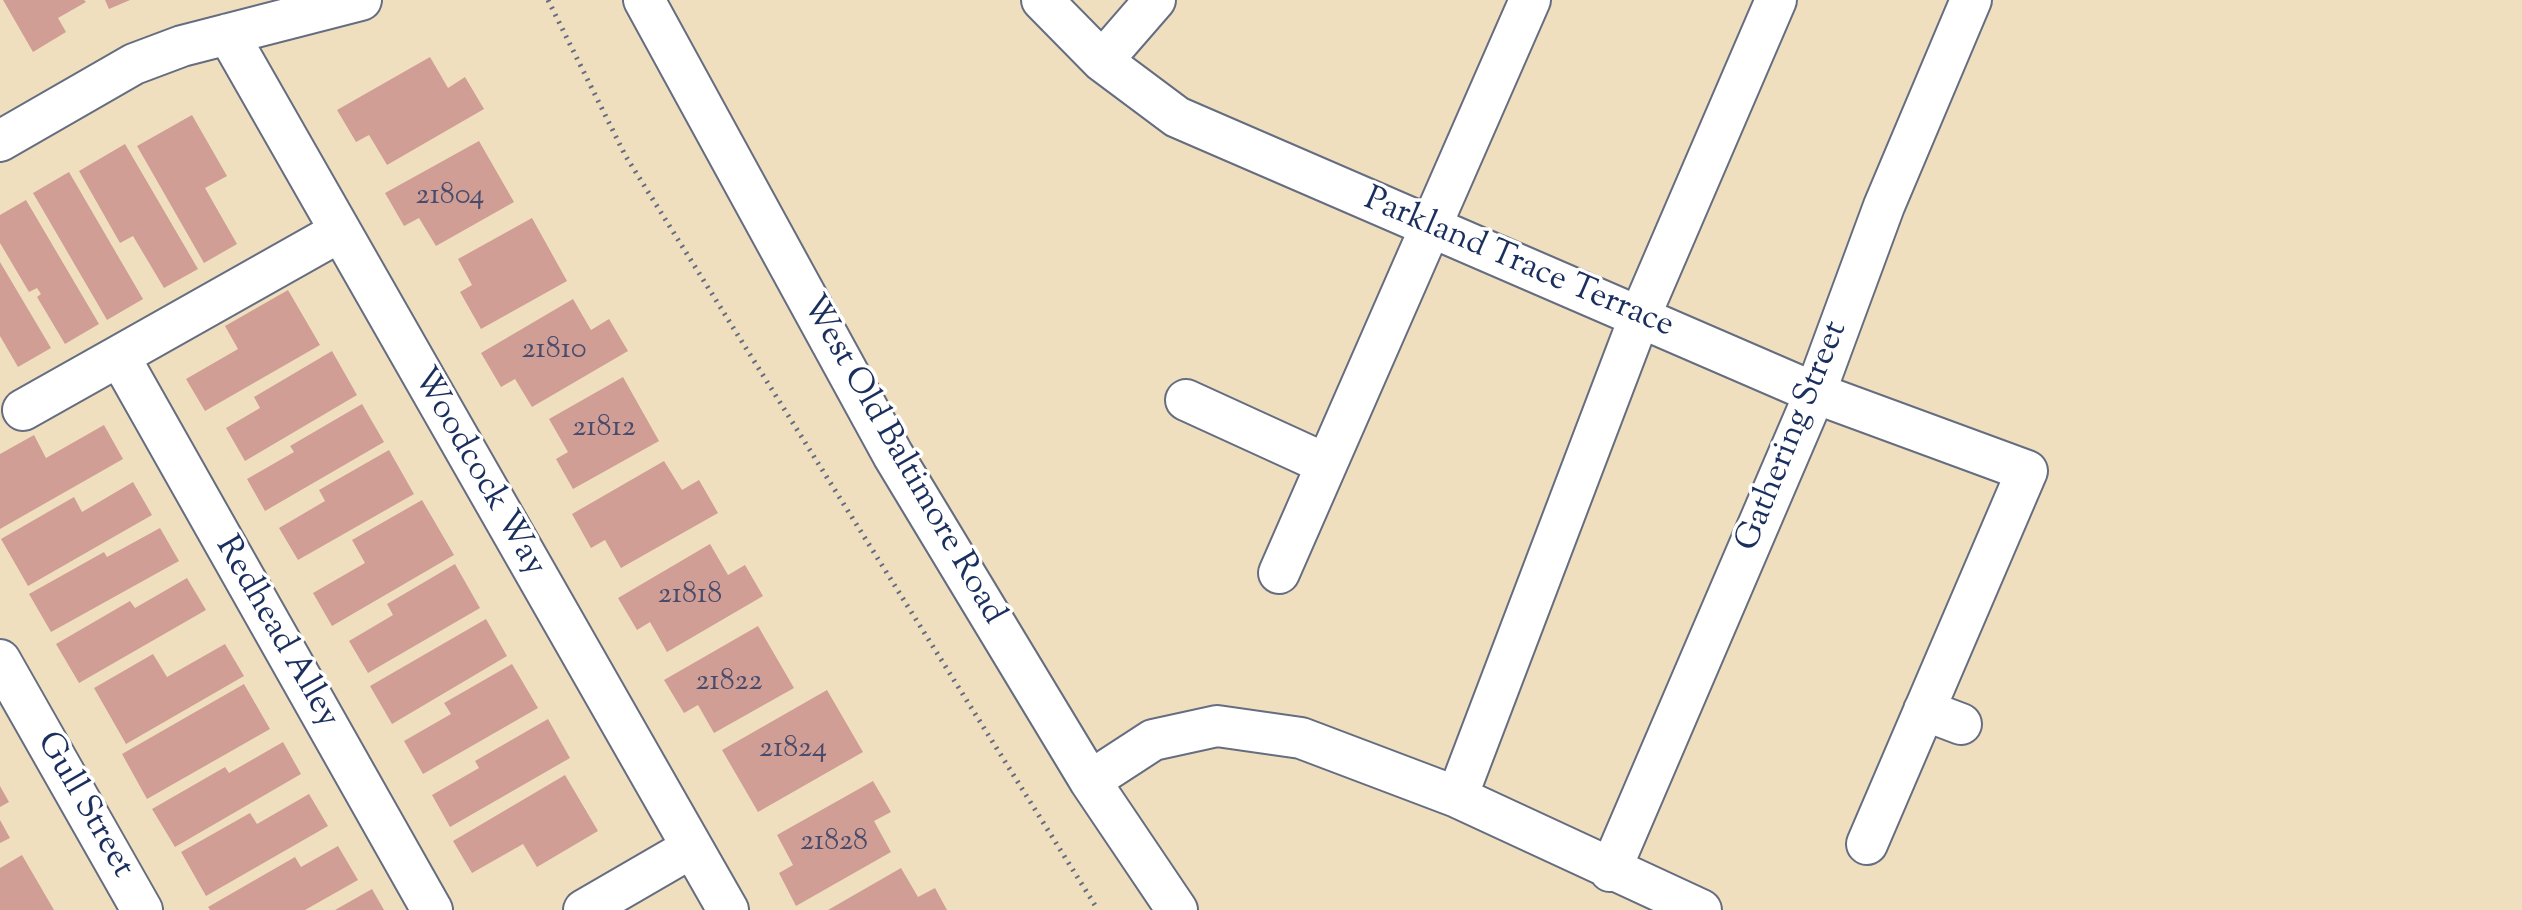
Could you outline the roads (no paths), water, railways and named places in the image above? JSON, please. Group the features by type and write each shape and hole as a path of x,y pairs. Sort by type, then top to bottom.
{"street":[{"path":"0,141 134,64 228,34 361,0"},
{"name":"West Old Baltimore Road","path":"644,0 893,455 1090,781 1177,910"},
{"name":"Parkland Trace Terrace","path":"1042,0 1102,61 1177,117 1815,393 2027,471 1924,710"},
{"path":"1102,61 1155,0"},
{"path":"1279,573 1530,0"},
{"path":"1457,797 1640,316 1776,0"},
{"name":"Gathering Street","path":"1610,871 1815,393 1884,206 1971,0"},
{"name":"Woodcock Way","path":"228,34 728,910"},
{"path":"23,410 339,232"},
{"name":"Redhead Alley","path":"119,356 432,910"},
{"path":"1186,400 1326,464"},
{"name":"Gull Street","path":"0,660 142,910"},
{"path":"1867,844 1924,710 1961,724"},
{"path":"1090,781 1153,740 1217,726 1301,738 1457,797 1610,871 1701,910"},
{"path":"584,910 691,848"}]}
